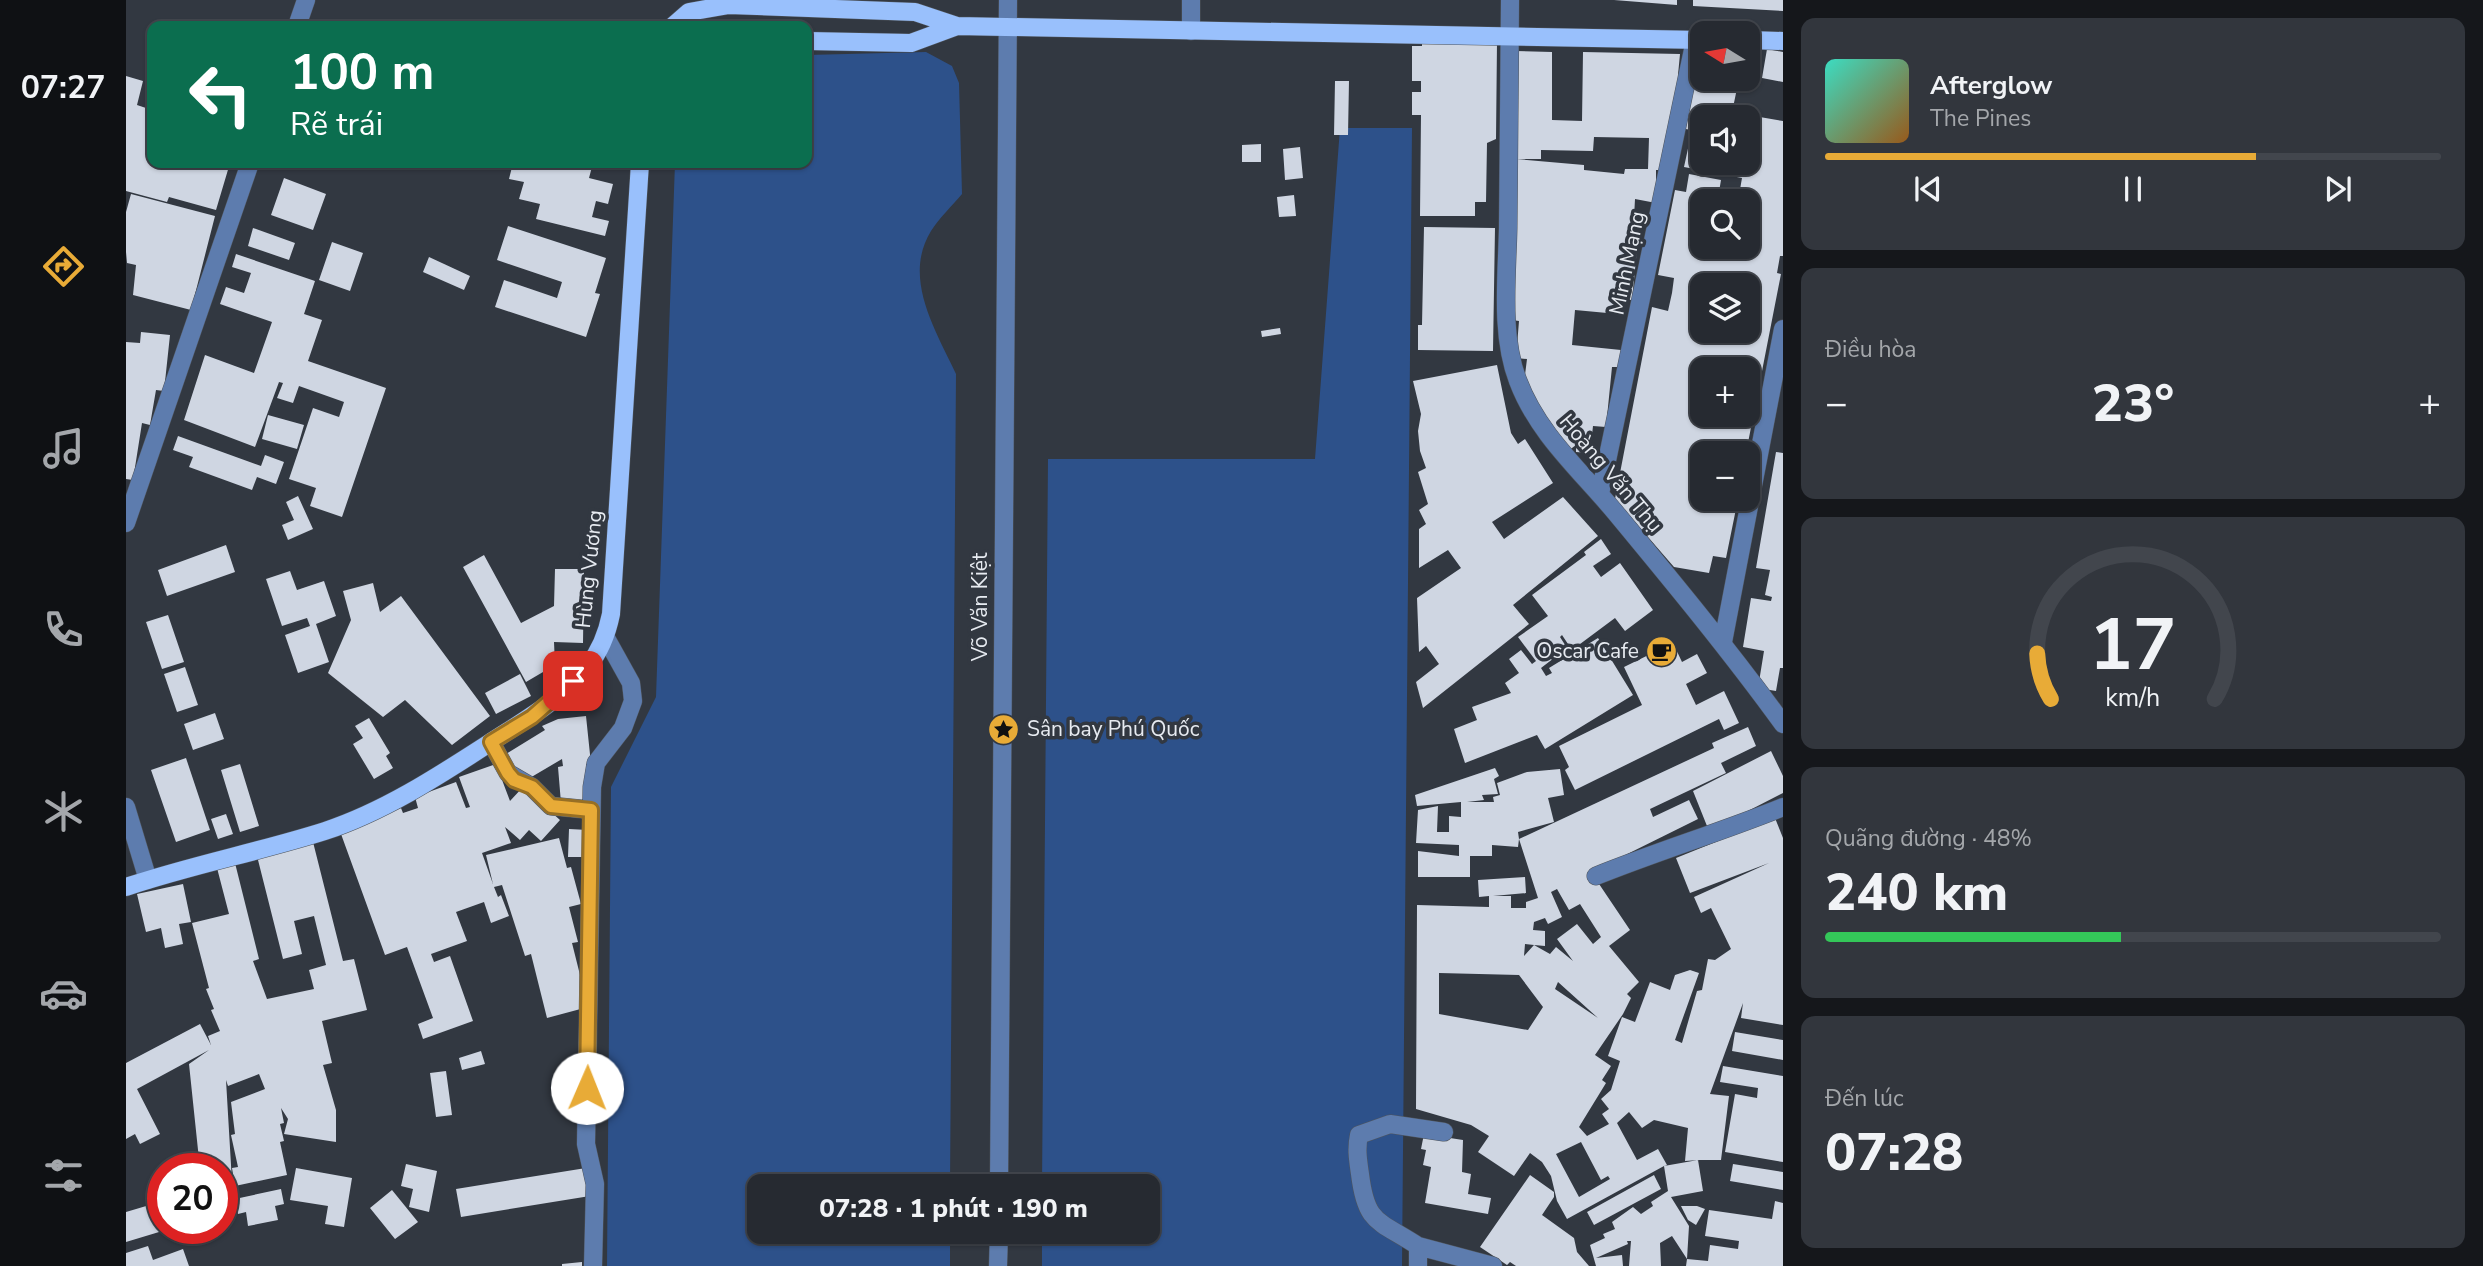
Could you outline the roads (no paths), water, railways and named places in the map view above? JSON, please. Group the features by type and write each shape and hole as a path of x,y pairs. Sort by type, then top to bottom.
{"main road":[{"path":"679,21 689,12 729,5 915,12 957,26 1510,34 1690,40"},
{"path":"812,41 911,43 957,26"},
{"path":"1760,40 1783,41"},
{"name":"Hùng Vương","path":"126,887 327,830 382,807 491,742 559,696 587,667 606,638 611,614 640,168"}],"street":[{"path":"299,21 306,0"},
{"name":"Võ Văn Kiệt","path":"999,1174 1008,0"},
{"path":"1191,0 1191,31"},
{"name":"Hoàng Văn Thụ","path":"1510,0 1507,287 1509,340 1517,379 1535,417 1553,443 1600,494 1723,642 1783,724"},
{"name":"Minh Mạng","path":"1600,494 1690,81"},
{"path":"126,523 248,168"},
{"path":"1723,642 1783,329"},
{"path":"593,1266 595,1184 586,1144 591,810 596,763 623,728 633,701 631,683 606,638"},
{"path":"491,742 514,780 532,787 551,806 591,810"},
{"path":"126,807 148,880"},
{"path":"1596,876 1783,807"},
{"path":"1444,1132 1390,1125 1359,1135 1356,1148 1366,1208 1374,1218 1418,1246 1493,1266"},
{"path":"998,1266 999,1244"},
{"path":"1418,1246 1418,1266"}],"place":[{"name":"Oscar Cafe","path":"1662,651"},
{"name":"Sân bay Phú Quốc","path":"1004,729"}]}
